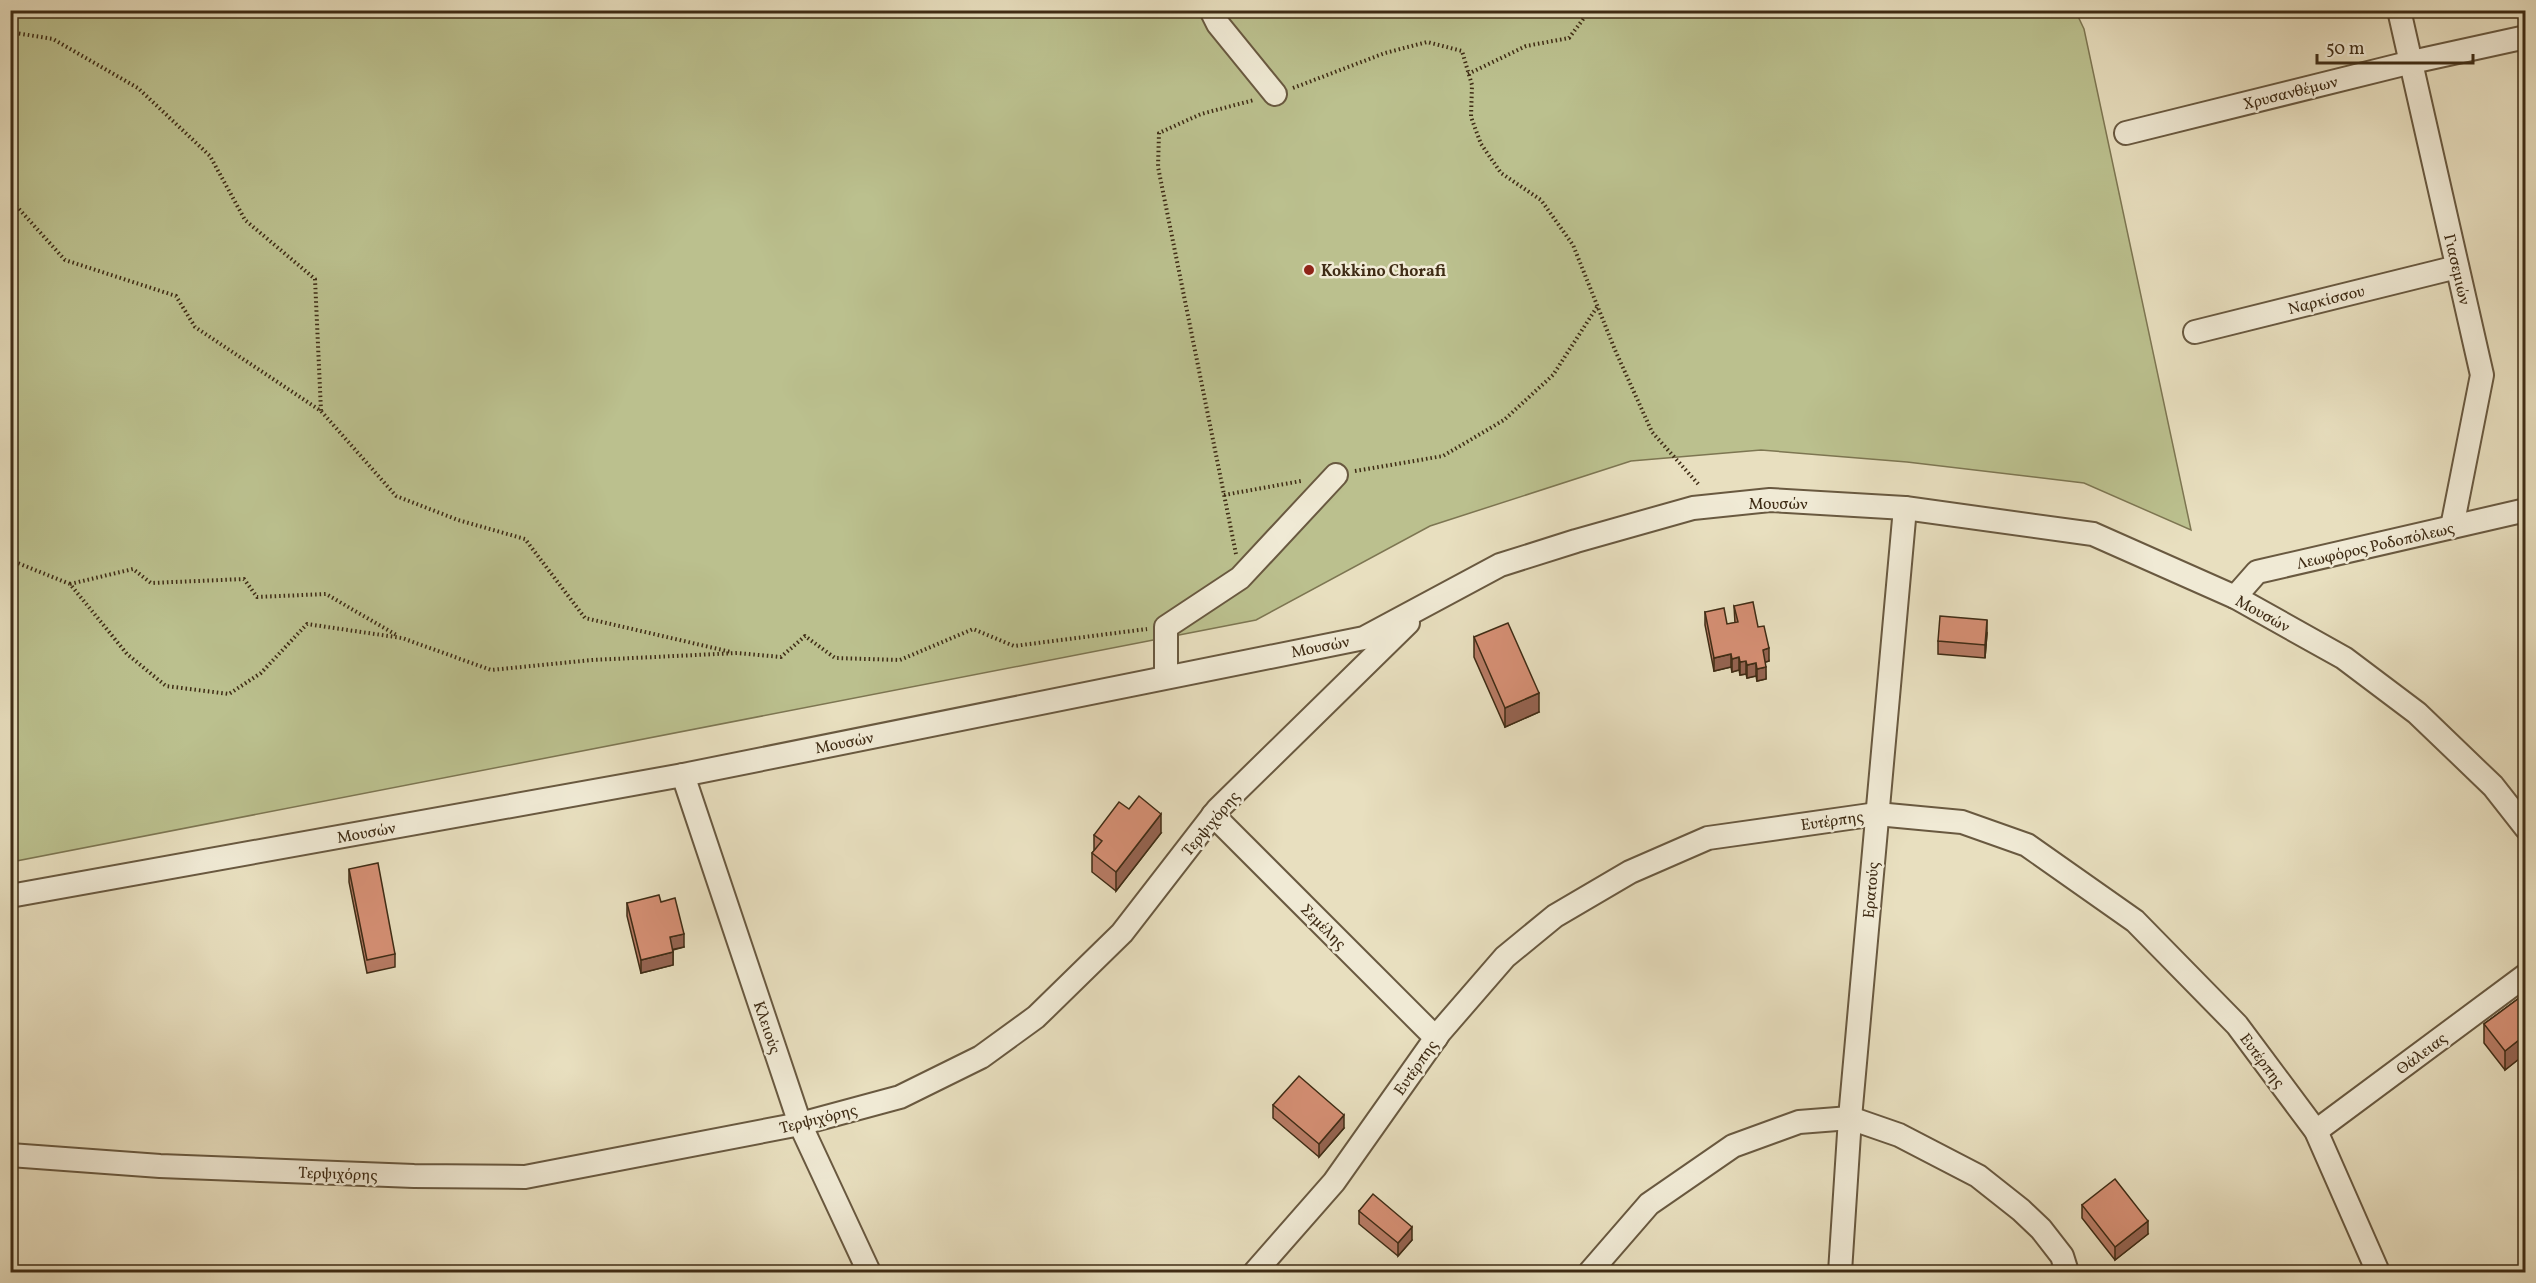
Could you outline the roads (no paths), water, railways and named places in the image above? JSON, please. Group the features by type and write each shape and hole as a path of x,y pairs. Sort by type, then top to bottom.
{"street":[{"path":"1211,10 1218,24 1275,94"},
{"name":"Γιασεμιών","path":"2399,10 2482,375 2452,527"},
{"name":"Χρυσανθέμων","path":"2126,133 2412,62 2526,37"},
{"name":"Ναρκίσσου","path":"2195,332 2457,267"},
{"path":"1166,677 1166,627 1240,578 1336,475"},
{"name":"Μουσών","path":"1429,604 1500,565 1693,508 1770,500 1905,508 2092,534 2235,597 2344,658 2417,712 2493,786 2526,828"},
{"name":"Ερατούς","path":"1840,1272 1850,1118 1905,508"},
{"name":"Λεωφόρος Ροδοπόλεως","path":"2235,597 2257,572 2526,510"},
{"name":"Τερψιχόρης","path":"10,1155 195,1167 414,1176 525,1177 800,1124 900,1097 981,1058 1036,1017 1122,933 1213,815 1368,648 1429,604"},
{"name":"Μουσών","path":"10,896 683,775 1166,677 1368,648"},
{"name":"Κλειούς","path":"683,775 800,1124 869,1272"},
{"name":"Ευτέρπης","path":"1255,1272 1334,1182 1436,1038 1505,957 1555,916 1630,872 1708,838 1877,814 1962,822 2027,844 2134,921 2237,1025 2316,1131 2378,1272"},
{"name":"Σεμέλης","path":"1213,815 1436,1038"},
{"name":"Θάλειας","path":"2316,1131 2526,975"},
{"path":"1590,1272 1649,1204 1733,1146 1799,1122 1850,1118 1899,1135 1978,1176 2021,1210 2054,1244 2067,1267"}],"place":[{"name":"Kokkino Chorafi","path":"1309,270"}]}
